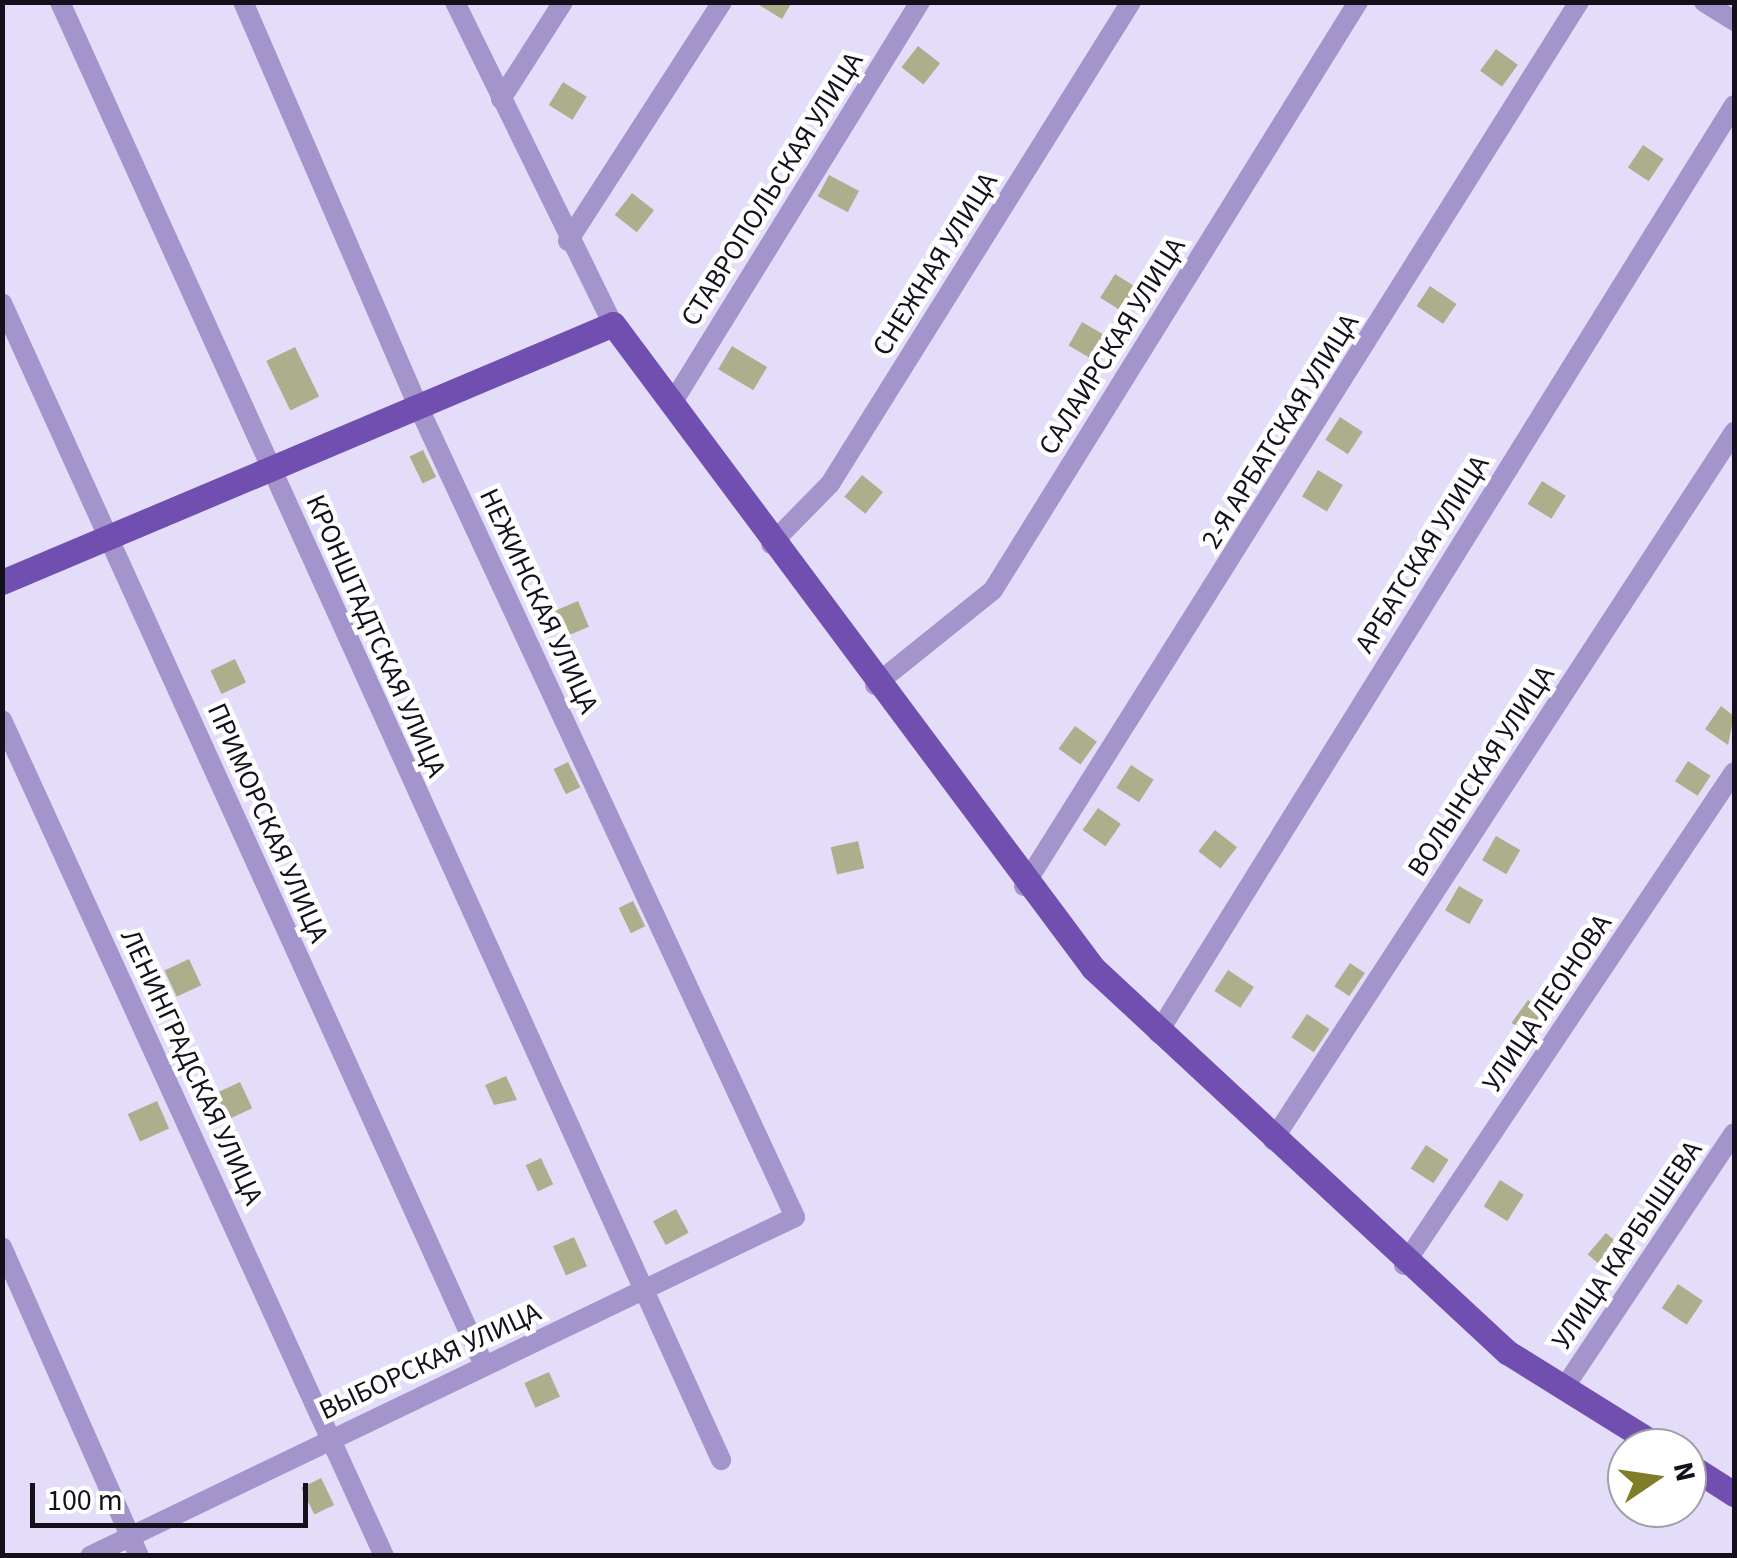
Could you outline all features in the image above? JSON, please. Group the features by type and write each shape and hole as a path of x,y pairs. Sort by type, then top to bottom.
{"main road":[{"path":"2,582 613,324 1024,886 1158,1033 1404,1265 1564,1388 1629,1428"},
{"path":"1707,1477 1734,1494"}],"street":[{"name":"КРОНШТАДТСКАЯ УЛИЦА","path":"60,2 640,1293 721,1460"},
{"name":"НЕЖИНСКАЯ УЛИЦА","path":"244,2 418,406 795,1218"},
{"path":"455,2 568,241 613,324"},
{"path":"502,99 563,2"},
{"path":"568,241 722,2"},
{"name":"СТАВРОПОЛЬСКАЯ УЛИЦА","path":"671,405 920,2"},
{"name":"СНЕЖНАЯ УЛИЦА","path":"772,544 830,484 1131,2"},
{"name":"САЛАИРСКАЯ УЛИЦА","path":"875,685 993,590 1358,2"},
{"name":"2-Я АРБАТСКАЯ УЛИЦА","path":"1024,886 1579,2"},
{"path":"1704,2 1734,21"},
{"name":"АРБАТСКАЯ УЛИЦА","path":"1158,1033 1734,105"},
{"name":"ПРИМОРСКАЯ УЛИЦА","path":"2,303 484,1364"},
{"name":"ВОЛЫНСКАЯ УЛИЦА","path":"1273,1140 1734,432"},
{"name":"ЛЕНИНГРАДСКАЯ УЛИЦА","path":"2,720 384,1556"},
{"name":"УЛИЦА ЛЕОНОВА","path":"1404,1265 1734,772"},
{"name":"УЛИЦА КАРБЫШЕВА","path":"1564,1388 1734,1133"},
{"name":"ВЫБОРСКАЯ УЛИЦА","path":"90,1556 135,1546 332,1438 795,1218"},
{"path":"2,1247 135,1546"}],"building":[{"path":"754,2 792,2 782,19"},
{"path":"918,46 940,63 923,85 901,67"},
{"path":"1496,49 1518,65 1502,87 1480,71"},
{"path":"563,82 587,97 572,120 549,105"},
{"path":"1643,145 1664,159 1649,181 1628,167"},
{"path":"829,175 859,191 848,212 818,196"},
{"path":"632,193 654,210 637,232 615,215"},
{"path":"1115,274 1139,289 1124,313 1100,298"},
{"path":"1430,286 1457,304 1443,324 1417,306"},
{"path":"1082,322 1106,336 1093,359 1068,345"},
{"path":"732,346 767,367 753,390 718,369"},
{"path":"295,347 319,396 290,410 266,361"},
{"path":"1340,417 1363,432 1348,454 1325,440"},
{"path":"423,450 436,477 423,484 410,457"},
{"path":"1318,470 1343,485 1327,512 1302,497"},
{"path":"862,475 883,492 865,514 844,497"},
{"path":"1542,481 1566,496 1551,519 1528,504"},
{"path":"578,601 589,627 564,637 553,612"},
{"path":"235,659 246,683 222,694 211,670"},
{"path":"1721,706 1734,716 1728,745 1705,729"},
{"path":"1075,726 1097,742 1080,765 1059,749"},
{"path":"1688,761 1711,776 1698,796 1675,781"},
{"path":"568,762 580,787 566,794 554,769"},
{"path":"1131,765 1154,780 1139,802 1116,788"},
{"path":"1098,808 1121,824 1105,846 1083,830"},
{"path":"1215,830 1237,847 1220,869 1198,851"},
{"path":"1496,836 1520,850 1506,874 1482,860"},
{"path":"858,841 864,868 837,875 831,847"},
{"path":"1459,886 1483,900 1469,924 1445,910"},
{"path":"633,901 645,926 631,933 619,908"},
{"path":"189,959 201,985 177,997 165,970"},
{"path":"1350,963 1365,973 1349,996 1334,986"},
{"path":"1228,970 1254,987 1240,1008 1214,991"},
{"path":"1528,1000 1550,1016 1533,1039 1512,1023"},
{"path":"1307,1014 1329,1029 1314,1052 1291,1037"},
{"path":"506,1076 517,1100 494,1105 485,1085"},
{"path":"240,1082 252,1108 226,1121 214,1094"},
{"path":"157,1101 169,1128 140,1141 128,1114"},
{"path":"1426,1145 1449,1160 1433,1183 1411,1168"},
{"path":"541,1158 553,1184 538,1191 526,1165"},
{"path":"1500,1180 1524,1195 1507,1221 1484,1206"},
{"path":"676,1209 689,1233 666,1245 653,1221"},
{"path":"1606,1233 1627,1251 1609,1273 1588,1254"},
{"path":"574,1237 587,1266 566,1276 553,1246"},
{"path":"1678,1284 1703,1301 1687,1325 1662,1308"},
{"path":"549,1372 560,1397 535,1408 524,1383"},
{"path":"321,1478 334,1505 314,1515 301,1488"}]}
